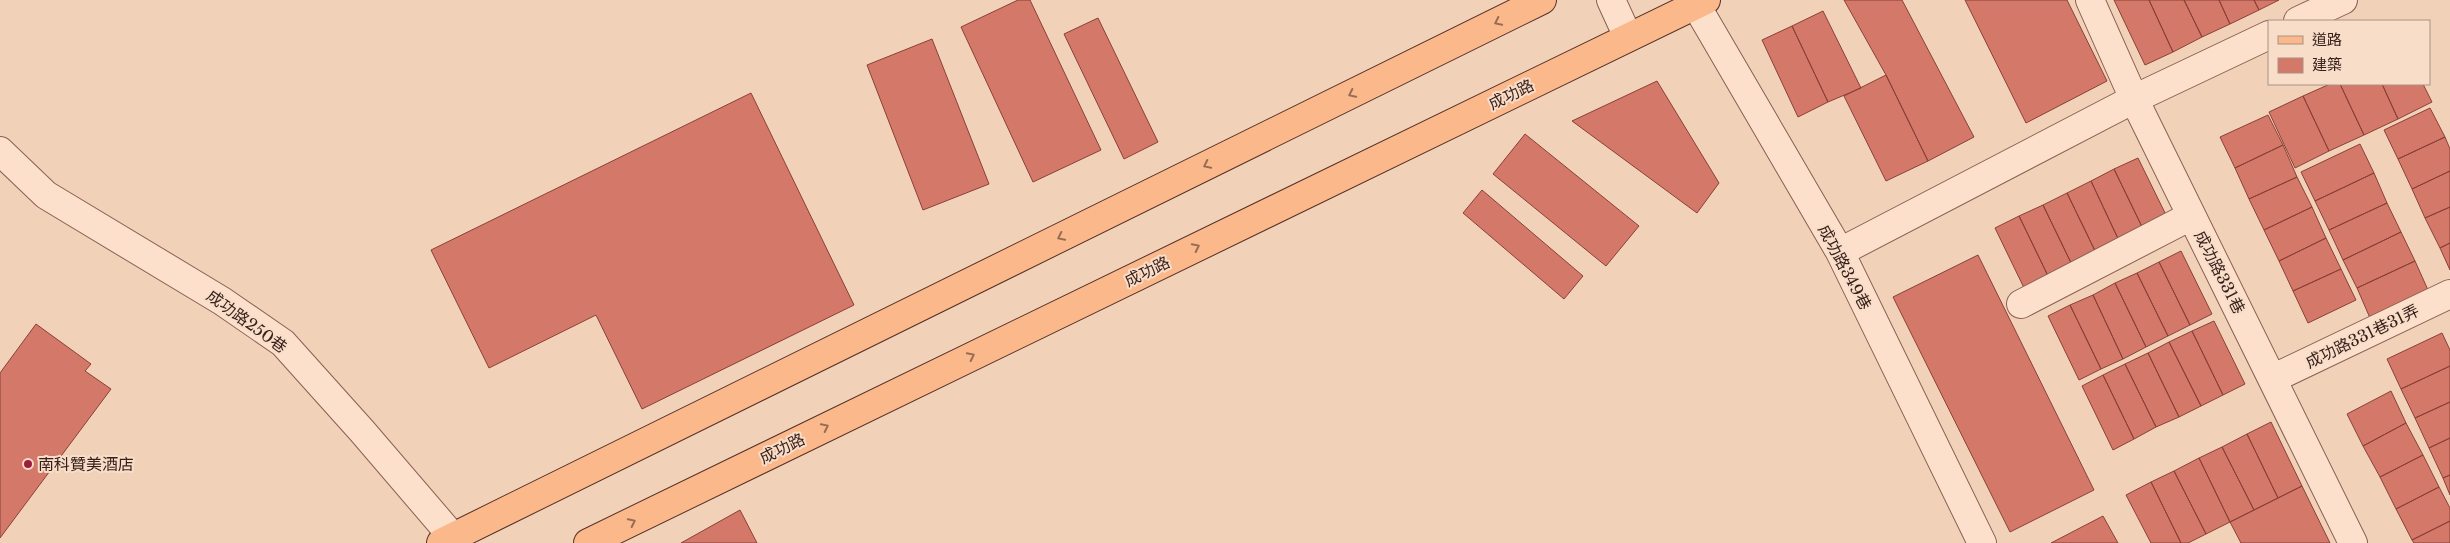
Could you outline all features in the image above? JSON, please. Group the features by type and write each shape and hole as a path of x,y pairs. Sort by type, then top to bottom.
{"main road":[{"path":"451,541 1542,0"},
{"name":"成功路","path":"588,543 1628,38 1698,2"}],"street":[{"path":"1611,0 1628,38"},
{"name":"成功路331巷","path":"2090,0 2134,99 2191,216 2274,378 2353,543"},
{"path":"2300,20 2343,0"},
{"name":"成功路349巷","path":"1698,2 1840,252 1982,543"},
{"path":"1840,252 2134,99 2268,35"},
{"name":"成功路250巷","path":"0,151 46,195 222,301 283,343 362,431 451,541"},
{"path":"2022,304 2191,216"},
{"name":"成功路331巷31弄","path":"2274,378 2450,294"}],"building":[{"path":"1018,0 1030,0 1101,150 1033,182 961,27"},
{"path":"1844,0 1902,0 1974,137 1928,161 1886,75"},
{"path":"1965,0 2067,0 2107,81 2026,123"},
{"path":"2114,0 2149,0 2173,52 2145,65"},
{"path":"2149,0 2184,0 2202,37 2173,52"},
{"path":"2184,0 2219,0 2230,24 2202,37"},
{"path":"2219,0 2254,0 2259,10 2230,24"},
{"path":"2254,0 2279,0 2259,10"},
{"path":"1823,11 1861,88 1828,102 1792,26"},
{"path":"1098,18 1158,142 1124,159 1064,34"},
{"path":"1792,26 1828,102 1798,117 1762,40"},
{"path":"932,39 989,184 923,210 867,65"},
{"path":"1886,75 1928,161 1886,181 1844,96"},
{"path":"1657,81 1719,183 1697,213 1572,121"},
{"path":"2328,85 2340,85 2364,135 2329,151 2303,96"},
{"path":"2340,85 2382,85 2398,119 2364,135"},
{"path":"2382,85 2424,85 2432,102 2398,119"},
{"path":"751,93 854,305 642,409 596,315 489,368 431,250"},
{"path":"2303,96 2329,151 2295,168 2269,112"},
{"path":"2430,108 2445,137 2398,159 2384,130"},
{"path":"2268,115 2283,145 2235,168 2220,137"},
{"path":"1525,134 1639,226 1606,266 1493,174"},
{"path":"2445,137 2450,149 2450,171 2412,189 2398,159"},
{"path":"2360,144 2374,173 2315,201 2301,172"},
{"path":"2283,145 2297,177 2249,199 2235,168"},
{"path":"2138,158 2169,221 2145,233 2114,169"},
{"path":"2114,169 2145,233 2121,245 2091,181"},
{"path":"2450,171 2450,207 2425,218 2412,189"},
{"path":"2374,173 2387,203 2329,230 2315,201"},
{"path":"2297,177 2312,207 2264,230 2249,199"},
{"path":"2091,181 2121,245 2098,257 2067,193"},
{"path":"1482,190 1583,276 1564,299 1463,213"},
{"path":"2067,193 2098,257 2074,269 2043,205"},
{"path":"2387,203 2401,232 2343,260 2329,230"},
{"path":"2043,205 2074,269 2050,280 2019,216"},
{"path":"2312,207 2326,238 2279,261 2264,230"},
{"path":"2450,207 2450,243 2440,248 2425,218"},
{"path":"2019,216 2050,280 2026,292 1995,228"},
{"path":"2401,232 2415,261 2357,288 2343,260"},
{"path":"2326,238 2341,269 2293,291 2279,261"},
{"path":"2450,243 2450,270 2440,248"},
{"path":"2181,251 2212,314 2190,325 2159,262"},
{"path":"1978,255 2094,490 2010,532 1893,297"},
{"path":"2415,261 2428,290 2370,318 2357,288"},
{"path":"2159,262 2190,325 2168,336 2137,273"},
{"path":"2341,269 2356,300 2308,323 2293,291"},
{"path":"2137,273 2168,336 2146,347 2115,283"},
{"path":"2115,283 2146,347 2123,359 2093,295"},
{"path":"2093,295 2123,359 2101,369 2070,305"},
{"path":"2070,305 2101,369 2079,380 2048,316"},
{"path":"2214,321 2245,384 2223,395 2192,331"},
{"name":"南科贊美酒店","path":"36,324 91,364 85,371 111,389 0,538 0,373"},
{"path":"2192,331 2223,395 2201,406 2169,342"},
{"path":"2442,333 2450,350 2450,366 2401,389 2387,359"},
{"path":"2169,342 2201,406 2179,417 2148,353"},
{"path":"2148,353 2179,417 2156,427 2125,364"},
{"path":"2125,364 2156,427 2134,439 2103,375"},
{"path":"2450,366 2450,402 2415,418 2401,389"},
{"path":"2103,375 2134,439 2113,450 2082,386"},
{"path":"2391,391 2406,423 2363,446 2347,414"},
{"path":"2450,402 2450,438 2429,448 2415,418"},
{"path":"2271,422 2302,486 2278,498 2247,434"},
{"path":"2406,423 2423,455 2380,477 2363,446"},
{"path":"2247,434 2278,498 2254,510 2222,447"},
{"path":"2450,438 2450,475 2443,478 2429,448"},
{"path":"2222,447 2254,510 2230,522 2199,458"},
{"path":"2423,455 2439,487 2396,509 2380,477"},
{"path":"2199,458 2230,522 2206,534 2174,471"},
{"path":"2174,471 2206,534 2188,543 2181,543 2151,482"},
{"path":"2450,475 2450,495 2443,478"},
{"path":"2151,482 2181,543 2151,543 2126,495"},
{"path":"2302,486 2330,543 2241,543 2230,522"},
{"path":"2439,487 2450,508 2450,521 2412,540 2396,509"},
{"path":"740,510 757,543 681,543"},
{"path":"2103,516 2118,543 2051,543"},
{"path":"2450,521 2450,543 2414,543 2412,540"}],"place":[{"name":"南科贊美酒店","path":"28,464"}]}
